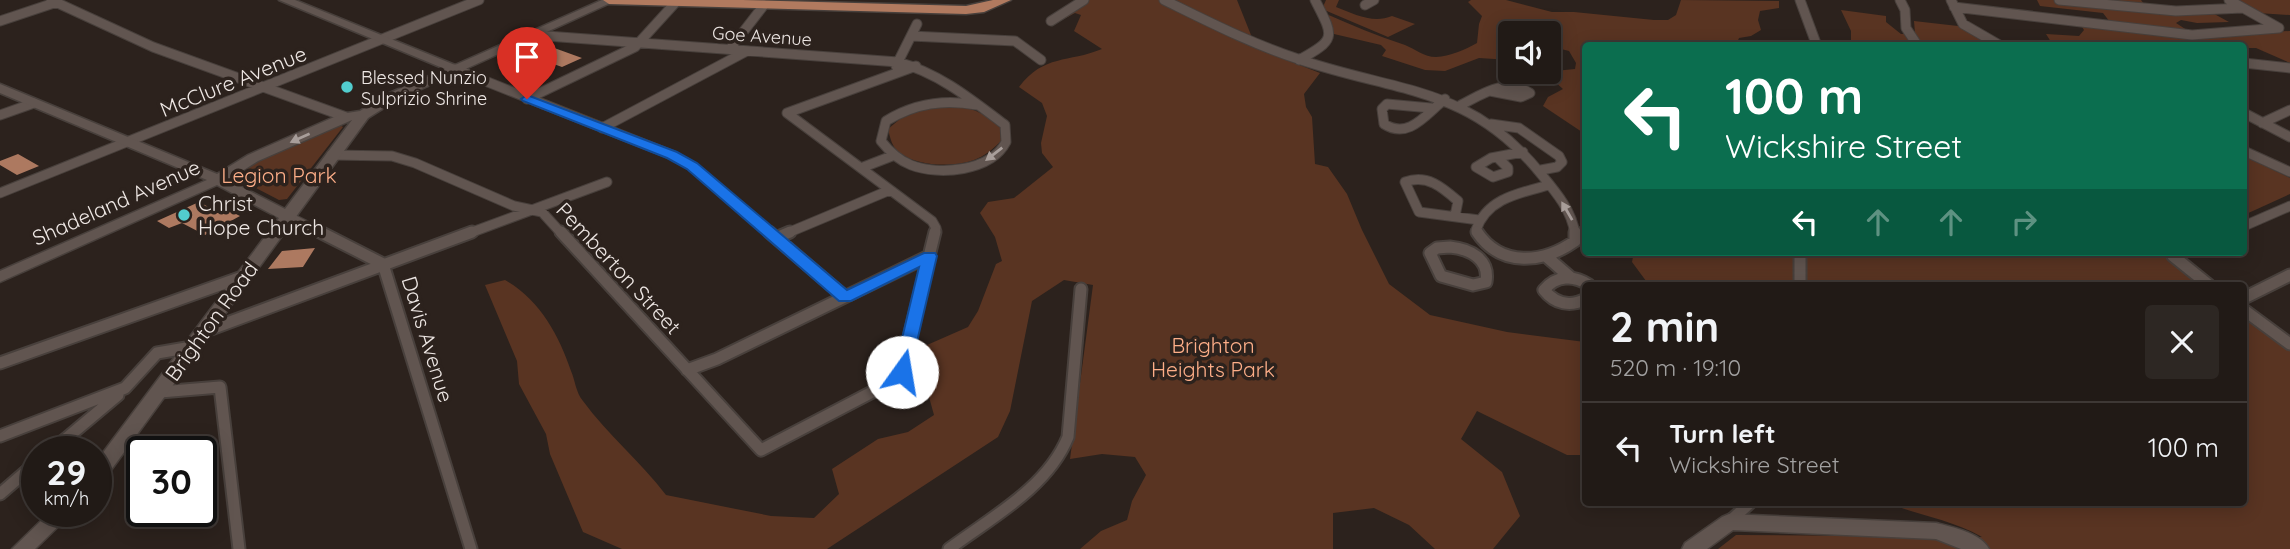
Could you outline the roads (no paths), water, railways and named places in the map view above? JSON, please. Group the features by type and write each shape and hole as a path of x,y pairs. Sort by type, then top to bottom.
{"main road":[{"path":"610,0 764,5 830,3 966,10 980,9 1005,0"}],"street":[{"path":"285,0 672,155 692,166 845,297"},
{"name":"McClure Avenue","path":"0,193 479,0"},
{"name":"Brighton Road","path":"112,455 363,115 390,98 610,0"},
{"path":"1051,21 1084,0"},
{"path":"1164,0 1212,24 1299,60 1334,72 1384,82 1445,99 1461,105 1491,124 1541,170 1576,230 1575,241 1565,250 1547,257 1511,257 1496,253 1481,241 1476,230 1484,211 1507,198 1549,185"},
{"path":"1299,60 1323,47 1329,38 1329,28 1315,0"},
{"path":"1365,5 1374,0"},
{"path":"1800,0 1816,42"},
{"path":"1900,0 1905,10 1906,29 1915,42"},
{"path":"2059,0 2176,11 2243,8"},
{"path":"2107,0 2120,7"},
{"path":"1953,4 2192,34 2247,33 2279,27 2229,0"},
{"path":"0,21 57,1 153,47 346,117"},
{"path":"527,99 640,43 676,2"},
{"path":"1953,4 1963,24 1994,42"},
{"path":"730,49 764,5"},
{"path":"892,75 916,24"},
{"name":"Goe Avenue","path":"533,35 898,62 916,66 1005,125 1006,143 999,153 972,166 950,170 926,169 892,156"},
{"path":"911,36 1009,40 1021,44 1041,60"},
{"path":"602,128 746,51"},
{"path":"2247,63 2290,68"},
{"path":"687,370 717,359 929,256 934,225 788,113 916,66"},
{"name":"Davis Avenue","path":"0,89 218,180 383,264 471,549"},
{"path":"1461,105 1490,91"},
{"path":"1432,108 1387,104 1382,109 1384,124 1391,129 1409,129 1445,99"},
{"path":"861,168 892,156 881,141 886,121 895,114 943,100 977,105"},
{"path":"0,115 34,103"},
{"path":"2262,123 2290,110"},
{"name":"Shadeland Avenue","path":"0,277 218,180 253,158 346,117 363,115"},
{"path":"2247,115 2290,137"},
{"path":"1491,124 1503,121 1514,125 1559,156 1562,162 1557,167 1541,170"},
{"path":"1497,157 1523,152"},
{"path":"2247,152 2290,172"},
{"name":"Pemberton Street","path":"331,155 392,156 415,163 514,206 542,212 761,450 899,378 929,256"},
{"path":"1455,216 1458,201 1434,182 1423,178 1405,182 1419,212 1431,216 1479,220"},
{"path":"203,332 607,181"},
{"path":"776,238 890,190"},
{"path":"2247,225 2290,206"},
{"path":"1457,247 1482,260 1487,268 1488,280 1473,285 1441,276 1430,253 1437,248 1457,247"},
{"path":"1482,260 1496,253"},
{"path":"1800,256 1800,282"},
{"path":"2180,256 2206,282"},
{"path":"1547,257 1570,277"},
{"path":"2247,296 2290,275"},
{"path":"0,363 242,277"},
{"path":"1582,302 1566,304 1546,294 1544,290 1548,285 1570,277 1584,282"},
{"path":"949,549 1041,479 1062,454 1068,437 1081,289"},
{"path":"2247,312 2290,344"},
{"path":"69,436 125,388 157,354 170,349 191,347"},
{"path":"160,392 220,387 239,549"},
{"path":"0,436 125,388"},
{"path":"0,494 21,476"},
{"path":"1692,549 1746,506"},
{"path":"1728,522 1936,531 1952,535 1979,549"},
{"path":"22,549 46,527"}],"place":[{"name":"Blessed Nunzio Sulprizio Shrine","path":"347,87"},
{"name":"Christ Hope Church","path":"184,215"}],"park label":[{"name":"Legion Park","path":"279,175"},
{"name":"Brighton Heights Park","path":"1213,357"}]}
